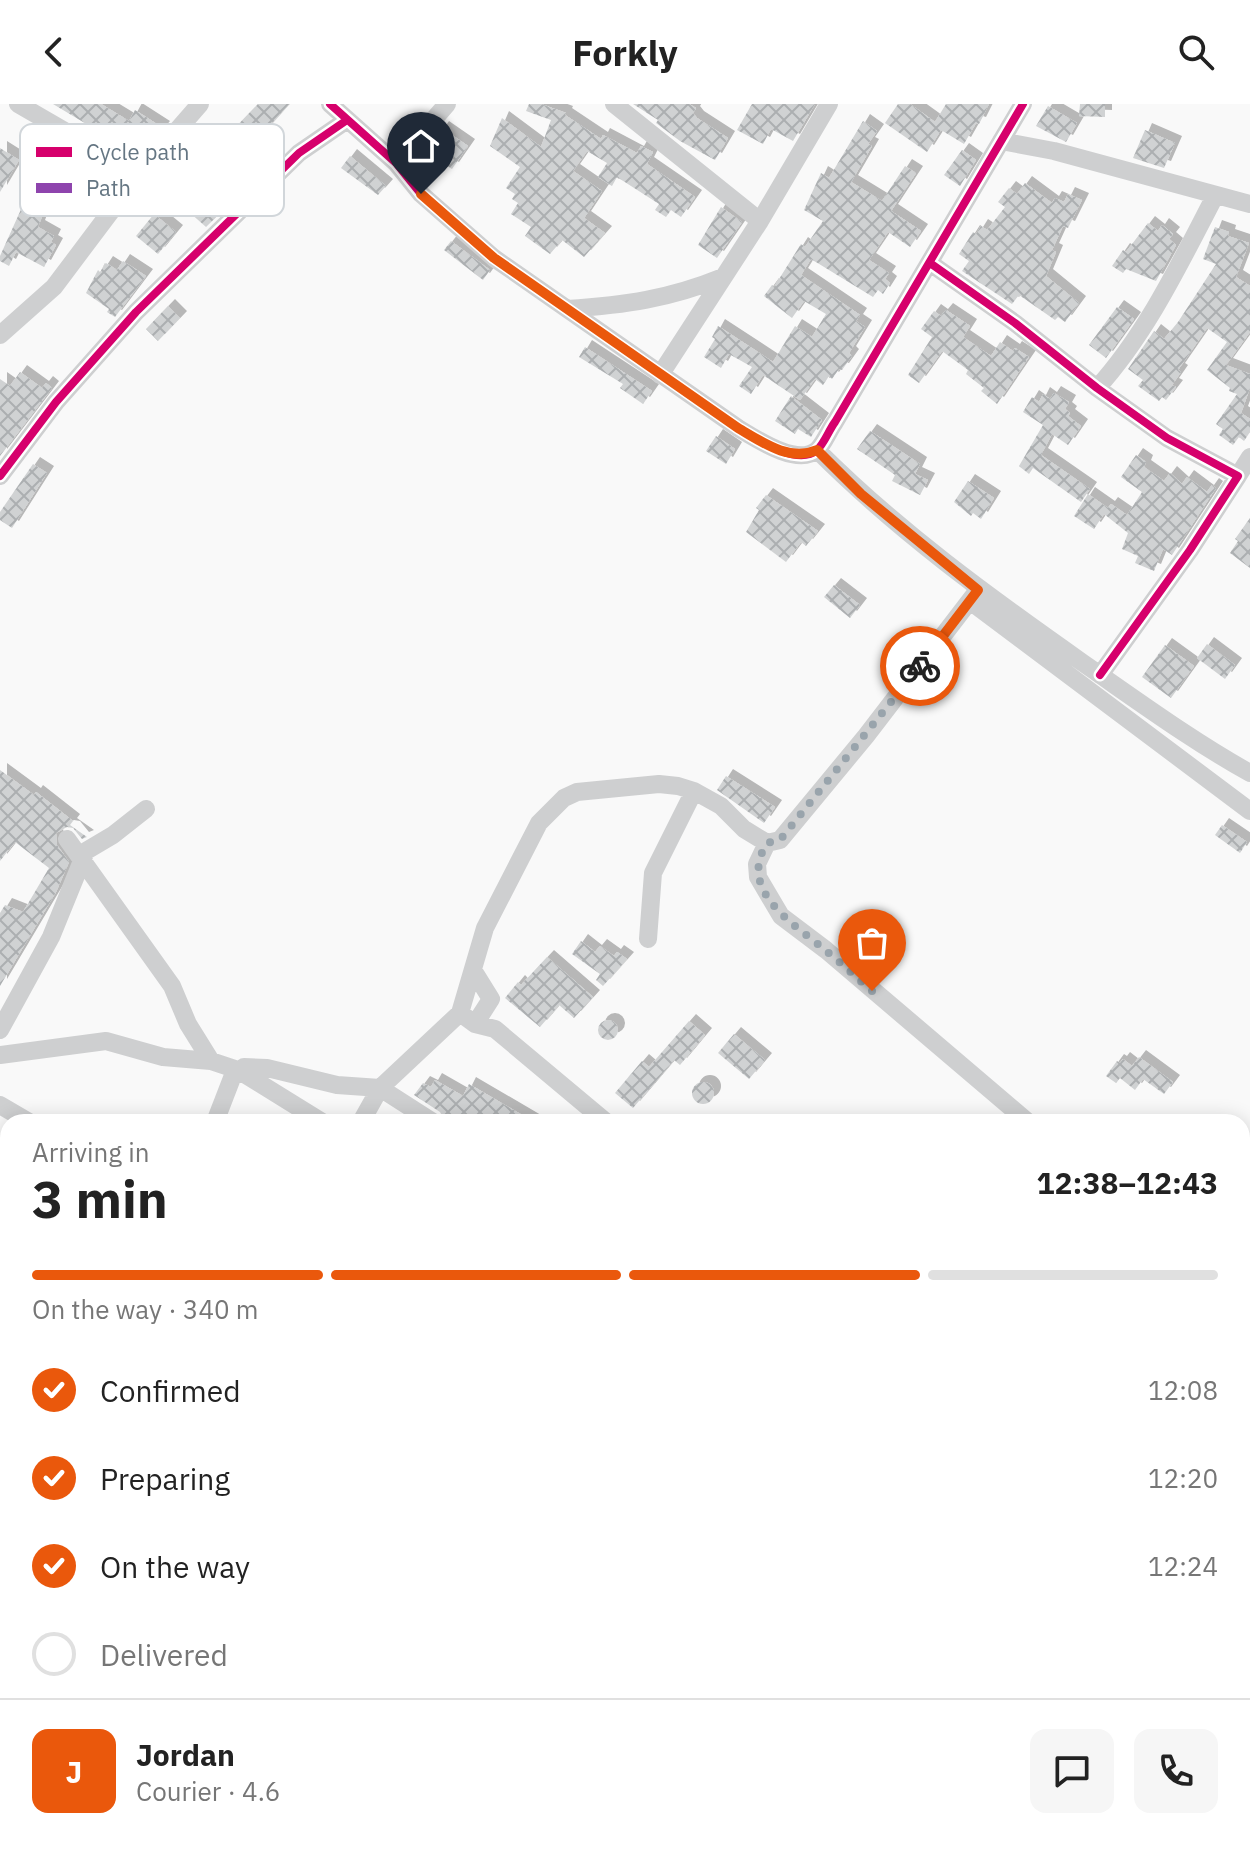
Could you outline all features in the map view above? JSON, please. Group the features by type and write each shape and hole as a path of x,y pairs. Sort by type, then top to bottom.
{"street":[{"path":"18,104 53,124"},
{"path":"183,124 200,104"},
{"path":"330,104 396,163 421,194 494,258 738,428 775,449 805,455 817,450 1023,104"},
{"path":"396,163 447,104"},
{"path":"614,104 760,221"},
{"path":"660,375 760,221 829,104"},
{"path":"284,168 299,153 347,120"},
{"path":"1001,141 1054,151 1250,204"},
{"path":"1097,388 1122,361 1215,196"},
{"path":"0,335 54,287 107,216"},
{"path":"0,476 56,402 136,312 234,216"},
{"path":"930,263 1167,438 1238,476"},
{"path":"567,309 622,306 657,299 723,277"},
{"path":"817,450 861,494 1080,686 1250,811"},
{"path":"1100,675 1190,550 1250,457"},
{"path":"974,595 1100,675 1183,734 1250,773"},
{"path":"365,1114 380,1088 467,1019 473,970 485,928 539,823 564,798 577,792 659,784 678,786 721,806 744,829 767,843 780,840 866,736 974,595"},
{"path":"1183,734 1214,784"},
{"path":"648,939 653,873 694,791"},
{"path":"0,1030 51,937 82,860 90,848 113,835 146,809"},
{"path":"67,839 172,986 188,1024 211,1061"},
{"path":"767,843 757,864 758,877 781,916 826,950 1019,1114"},
{"path":"467,1019 495,1029 596,1114"},
{"path":"0,1055 106,1041 163,1057 211,1061 238,1070 309,1114"},
{"path":"218,1114 232,1078 238,1070 251,1066 337,1085 380,1088 421,1114"}],"building":[{"path":"53,104 101,104 129,121 135,110 157,124 86,124"},
{"path":"258,104 289,104 271,124 239,124"},
{"path":"529,104 541,104 566,113 601,139 603,135 637,153 641,146 653,152 647,164 695,197 681,217 671,210 666,217 655,210 659,204 617,177 612,186 598,177 607,163 587,151 573,171 602,191 584,218 605,233 584,257 562,240 550,254 525,236 531,227 511,214 518,203 512,199 515,194 506,188 520,167 490,146 502,118 541,147 551,120 526,111"},
{"path":"633,104 689,104 696,108 693,113 697,118 728,138 715,160 680,141 656,123 658,120"},
{"path":"752,104 815,104 793,141 771,129 763,144 737,130"},
{"path":"898,104 910,104 935,122 946,104 989,104 964,144 941,130 927,152 885,123"},
{"path":"1080,104 1105,104 1105,117 1079,116"},
{"path":"1048,106 1077,123 1066,142 1036,126"},
{"path":"863,121 877,131 851,182 882,201 905,166 916,173 891,211 921,231 910,247 888,232 869,260 889,273 885,279 890,283 883,294 878,290 873,297 811,259 801,275 860,315 856,321 865,327 842,370 839,369 832,379 829,376 823,385 815,379 800,400 763,375 751,394 739,386 752,367 729,354 721,368 704,357 715,339 712,337 718,326 773,362 795,326 812,337 826,314 804,301 792,318 764,296 772,285 774,287 801,244 805,247 823,221 804,210 821,173 829,178"},
{"path":"442,128 468,146 452,169 438,160 441,155 429,147"},
{"path":"1145,130 1175,143 1164,168 1133,158"},
{"path":"0,148 19,160 0,192"},
{"path":"962,150 976,160 960,186 944,175"},
{"path":"350,156 386,186 378,195 341,168"},
{"path":"1025,183 1052,203 1055,198 1064,202 1068,194 1082,200 1068,228 1063,226 1052,250 1056,252 1046,276 1079,303 1065,322 1058,317 1055,320 1019,295 1012,304 962,271 969,261 959,254 973,232 976,234 981,226 987,230 1005,207 998,202 1009,188 1017,194"},
{"path":"721,207 742,222 717,258 698,245"},
{"path":"20,212 20,216 42,216 38,227 54,236 51,242 56,245 44,267 16,252 9,266 0,261"},
{"path":"152,216 176,232 158,254 136,236"},
{"path":"194,216 217,216 206,227"},
{"path":"1148,223 1158,231 1162,225 1173,234 1169,239 1176,245 1156,281 1126,269 1123,273 1112,266"},
{"path":"1215,227 1229,232 1228,236 1249,243 1236,277 1250,286 1250,332 1226,365 1250,374 1250,388 1241,413 1250,419 1250,432 1244,441 1239,437 1233,445 1219,435 1223,429 1216,424 1237,394 1229,391 1230,388 1207,370 1227,342 1207,328 1178,370 1181,372 1172,385 1176,387 1166,400 1162,397 1159,401 1138,386 1143,380 1128,369 1154,331 1164,339 1216,264 1203,259"},
{"path":"451,241 490,270 483,280 444,250"},
{"path":"123,261 146,276 115,317 86,293 98,270 100,272 106,263 117,270"},
{"path":"168,306 180,318 158,341 146,329"},
{"path":"1117,307 1134,319 1106,358 1089,345"},
{"path":"946,310 970,326 963,337 991,356 1000,342 1029,357 997,404 981,391 984,388 966,374 968,370 942,351 919,383 908,375 932,337 921,329 934,311 941,316"},
{"path":"585,347 652,391 643,404 620,388 623,384 579,357"},
{"path":"20,372 42,388 46,383 52,388 0,456 0,379 10,386"},
{"path":"1054,393 1069,402 1065,409 1070,413 1068,416 1081,426 1068,445 1052,434 1041,455 1090,489 1081,502 1033,468 1029,474 1019,466 1043,425 1023,412 1032,397 1039,402 1043,394 1050,399"},
{"path":"791,396 822,420 811,437 798,429 795,434 775,421"},
{"path":"870,431 920,464 915,474 928,480 920,495 892,481 895,475 857,449"},
{"path":"716,436 735,449 726,464 706,451"},
{"path":"1136,455 1146,462 1144,467 1164,481 1170,473 1182,484 1187,477 1207,492 1212,485 1216,488 1172,555 1163,549 1154,571 1135,563 1138,556 1122,549 1128,533 1104,514 1094,529 1074,516 1088,494 1108,508 1111,504 1127,515 1142,492 1121,477"},
{"path":"33,464 47,473 12,528 0,520 0,512"},
{"path":"968,481 994,498 981,519 973,513 971,516 954,502"},
{"path":"766,495 818,531 806,546 801,542 786,562 746,532 759,510 756,508"},
{"path":"1250,518 1250,568 1230,553 1238,541 1235,539"},
{"path":"834,585 860,605 850,618 824,597"},
{"path":"1207,644 1235,665 1225,679 1197,658"},
{"path":"1165,645 1194,666 1171,698 1142,677"},
{"path":"0,770 34,795 36,792 73,821 70,825 87,837 82,839 73,828 67,827 56,833 57,845 69,862 56,892 0,986 0,913 5,905 23,912 49,868 15,842 0,861"},
{"path":"726,776 775,807 764,823 717,790"},
{"path":"1222,825 1247,842 1240,853 1215,835"},
{"path":"581,941 595,952 600,946 614,956 617,952 627,959 603,986 596,980 600,974 572,954"},
{"path":"547,957 593,997 574,1018 559,1005 540,1027 505,998"},
{"path":"604,1020 612,1020 618,1030 612,1040 604,1040 598,1034 598,1026"},
{"path":"689,1021 705,1035 680,1065 674,1060 633,1108 615,1093 642,1061 649,1067"},
{"path":"734,1034 765,1060 749,1079 718,1053"},
{"path":"1139,1057 1173,1082 1164,1094 1143,1079 1135,1090 1120,1078 1116,1083 1106,1076 1117,1061 1120,1063 1123,1059 1132,1066"},
{"path":"435,1080 463,1096 469,1084 520,1114 441,1114 414,1095 423,1083 431,1087"},
{"path":"703,1082 711,1085 714,1093 711,1101 703,1104 695,1101 692,1093 695,1085"}],"cycle path":[{"path":"330,104 396,163 421,194 494,258 738,428 776,449 799,455 809,454 822,444 1023,104"},
{"path":"284,168 299,153 347,120"},
{"path":"0,476 56,402 136,312 234,216"},
{"path":"930,263 1167,438 1238,476 1190,550 1100,675"}],"way so far":[{"path":"872,991 781,916 758,877 757,864 767,843 780,840 920,666"}],"route":[{"path":"421,194 494,258 738,428 775,449 805,455 817,450 861,494 978,590 920,666"}]}
